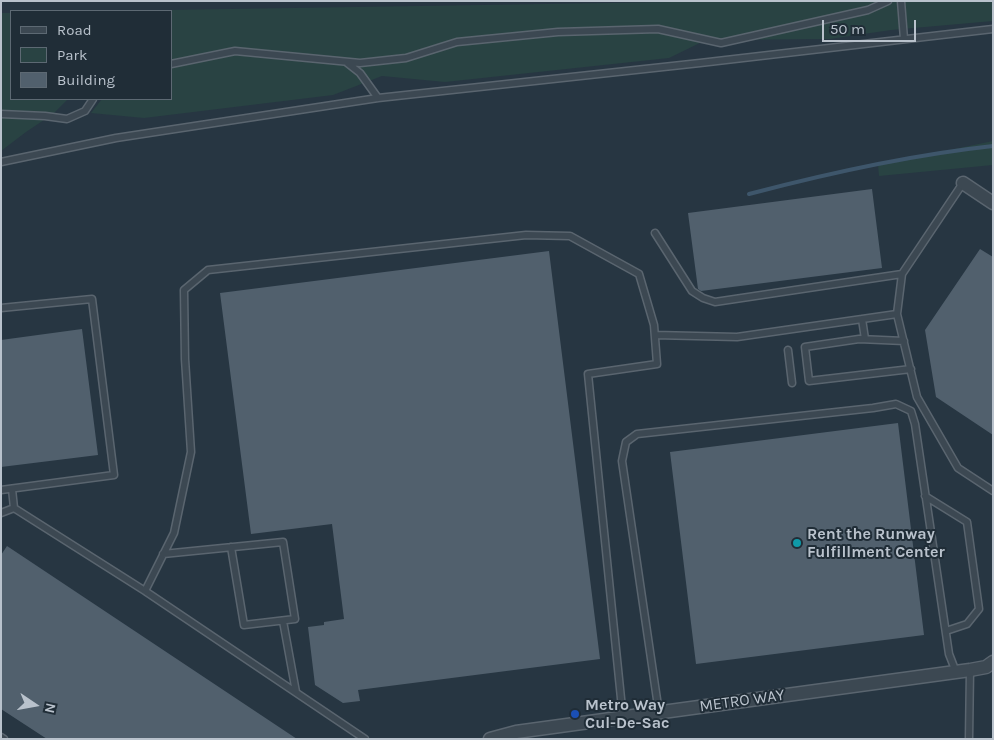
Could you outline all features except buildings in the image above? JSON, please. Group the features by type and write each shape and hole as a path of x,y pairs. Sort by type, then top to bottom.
{"street":[{"path":"963,183 993,203"},
{"name":"METRO WAY","path":"490,739 516,732 986,668 993,662"}],"lane":[{"path":"172,64 235,51 360,62 406,58 457,42 558,32 658,29 721,43 868,10 888,1"},
{"path":"901,1 904,39"},
{"path":"1,162 116,138 378,98 993,29"},
{"path":"345,61 360,73 378,98"},
{"path":"1,114 67,119 85,111 92,100"},
{"path":"963,183 902,274 897,314 917,397 958,468 993,491"},
{"path":"654,233 692,291 703,298 715,302 902,274"},
{"path":"145,591 174,533 191,452 185,359 184,290 208,270 526,236 570,236 639,274 654,325 657,364 588,374 624,718"},
{"path":"1,308 92,299 114,475 1,490"},
{"path":"655,335 737,337 897,314"},
{"path":"862,319 865,339"},
{"path":"904,341 865,339 805,347 809,380 910,369"},
{"path":"788,350 792,382"},
{"path":"659,713 622,461 626,442 637,434 896,404 911,411 915,424 949,654 956,672"},
{"path":"12,489 14,508"},
{"path":"925,496 967,522 979,609 968,624 946,631"},
{"path":"1,514 14,508"},
{"path":"14,508 145,591 365,739"},
{"path":"163,554 231,547 283,542 295,619 244,625 231,547"},
{"path":"283,620 296,692"},
{"path":"969,739 970,670"}],"green space":[{"path":"734,1 993,1 993,21 891,30 830,39 706,40 669,58 445,82 382,76 333,95 144,118 91,113 101,100 172,100 172,10 167,10"},
{"path":"1,13 10,13 10,100 67,100 53,114 1,151"},
{"path":"993,141 993,165 879,176 878,165"}],"waterway":[{"path":"749,194 870,166 931,154 993,146"}],"place":[{"name":"Rent the Runway Fulfillment Center","path":"797,543"},
{"name":"Metro Way Cul-De-Sac","path":"575,714"}]}
